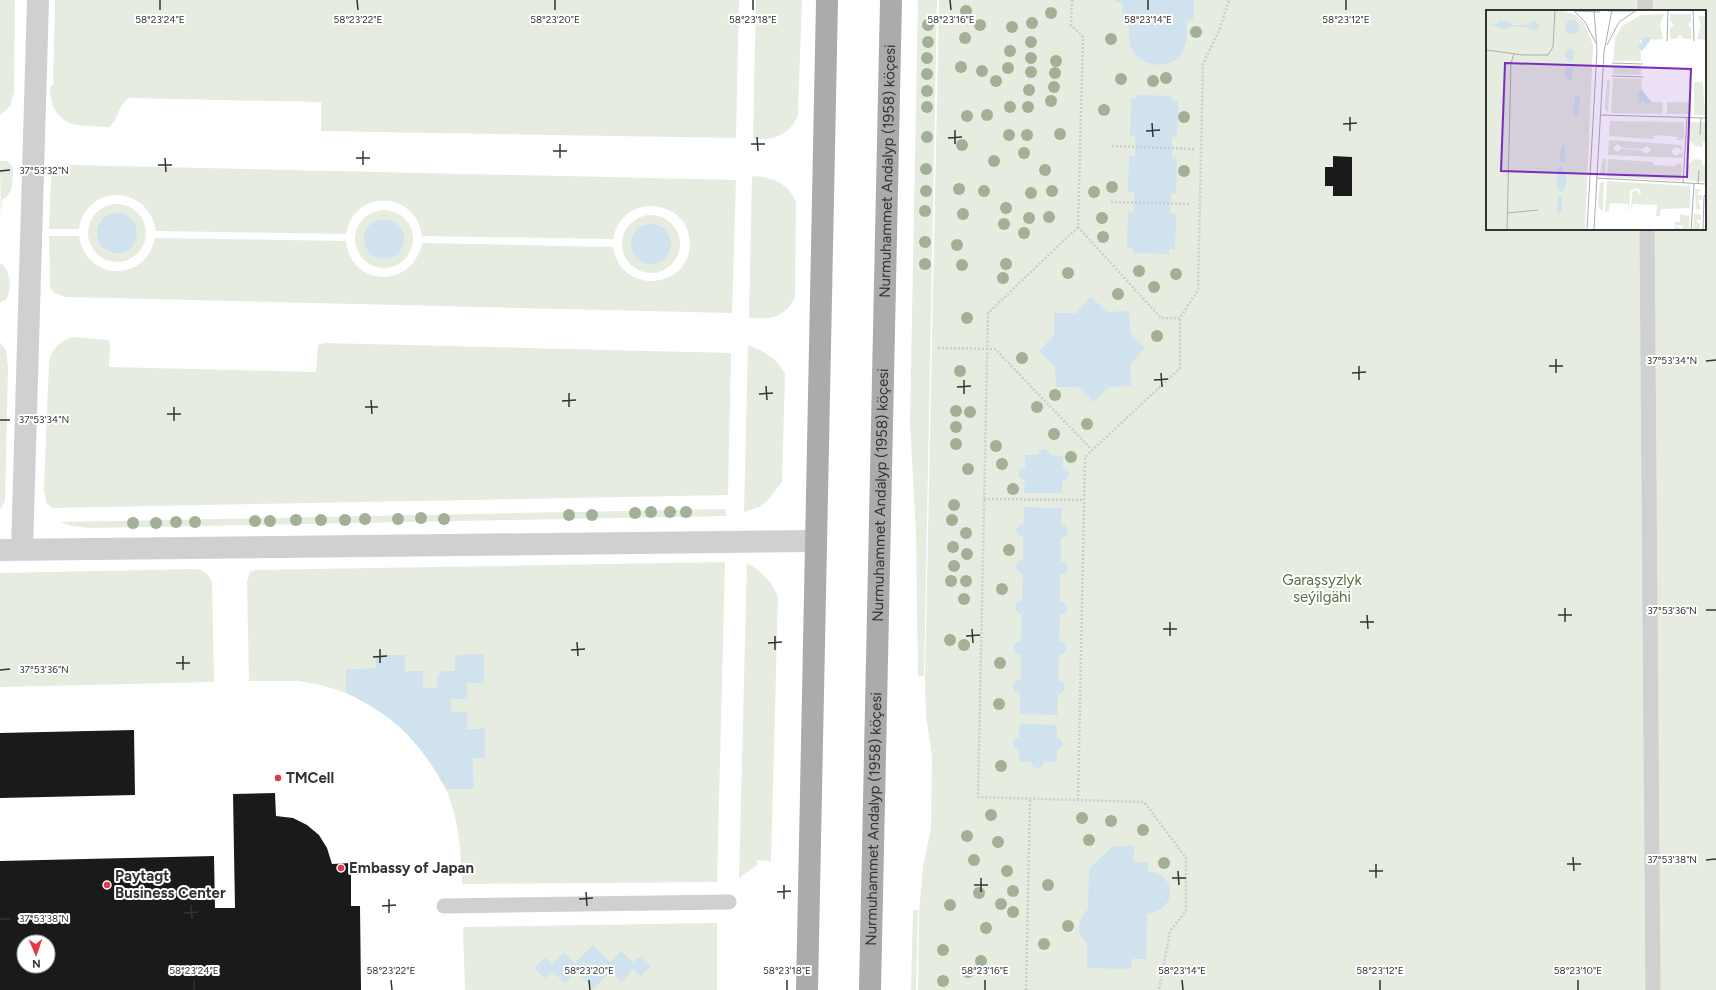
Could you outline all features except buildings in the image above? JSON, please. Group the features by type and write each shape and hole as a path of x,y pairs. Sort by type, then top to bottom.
{"main road":[{"path":"807,990 827,0"},
{"name":"Nurmuhammet Andalyp (1958) köçesi","path":"870,990 891,0"}],"street":[{"path":"22,550 38,0"},
{"path":"0,550 816,541"}],"lane":[{"path":"1647,230 1653,990"},
{"path":"444,906 729,902"}],"path":[{"path":"1072,0 1071,24 1083,37 1078,227 1161,318 1180,318"},
{"path":"1078,800 1085,457 1180,368 1180,318 1198,290 1203,64 1219,31 1229,0"},
{"path":"1112,146 1195,149"},
{"path":"1111,202 1191,204"},
{"path":"1078,227 988,314 978,797 1144,802 1186,858 1186,911 1170,931 1159,990"},
{"path":"938,348 995,349 1092,450"},
{"path":"984,499 1084,500"},
{"path":"1026,990 1030,799"}],"green space":[{"path":"0,0 15,0 14,92 10,106 0,115"},
{"path":"55,0 739,0 736,138 321,131 321,102 129,98 122,104 115,120 109,127 76,124 67,122 60,117 55,110 51,99 50,86 53,85"},
{"path":"756,0 802,0 798,115 790,128 785,132 768,139 753,139"},
{"path":"918,0 937,0 924,676 918,676 916,534 910,424"},
{"name":"Garaşsyzlyk seýilgähi","path":"939,0 1716,0 1716,990 918,990 919,911 923,867 931,828 932,757 926,716 925,678"},
{"path":"0,161 7,161 13,167 13,181 11,190 2,200 1,222"},
{"path":"71,165 736,180 732,313 65,297 53,292 50,287 49,236 79,236 84,251 93,262 104,269 116,271 129,269 140,263 149,253 155,238 346,241 350,256 359,268 370,274 382,277 395,275 407,269 416,258 422,243 613,247 620,265 626,272 641,280 650,281 660,280 676,273 684,264 689,252 689,234 682,221 672,211 658,206 644,207 630,212 620,222 613,239 422,236 417,221 409,210 397,203 385,200 372,202 360,208 351,219 346,234 156,231 151,216 142,204 130,198 118,195 105,197 93,203 84,214 79,229 49,229 51,178 59,169"},
{"path":"752,176 778,182 789,190 796,202 795,298 781,314 770,318 749,318"},
{"path":"111,204 123,204 138,212 146,227 146,239 138,254 123,262 111,262 96,254 88,239 88,227 96,212"},
{"path":"378,210 390,210 405,218 413,233 413,245 405,260 390,268 378,268 363,260 355,245 355,233 363,218"},
{"path":"645,215 657,215 672,223 680,238 680,250 672,265 657,273 645,273 630,265 622,250 622,238 630,223"},
{"path":"0,263 6,270 10,285 6,300 0,302"},
{"path":"73,337 108,340 110,344 109,367 316,372 318,345 324,343 731,353 728,495 52,508 46,502 44,489 49,362 54,349 60,343"},
{"path":"0,342 6,350 8,368 5,501 0,509"},
{"path":"748,345 774,359 785,374 782,482 767,501 759,507 744,512"},
{"path":"726,509 726,516 91,528 72,526 60,522"},
{"path":"725,562 717,882 462,884 457,824 446,789 474,788 473,758 484,728 467,729 451,712 451,699 455,671 442,671 438,676 438,688 423,688 405,672 405,655 376,655 377,668 346,669 346,693 318,684 296,681 249,681 247,581 250,572 255,570"},
{"path":"747,563 766,577 773,586 778,597 771,861 757,860 757,865 739,878"},
{"path":"197,569 206,573 212,582 214,682 0,687 0,573"},
{"path":"913,910 918,910 916,990 911,990"},
{"path":"717,923 717,990 465,990 463,927"}],"water":[{"path":"1114,0 1194,0 1193,20 1187,21 1186,42 1181,54 1175,60 1161,65 1145,62 1139,58 1133,52 1130,45 1129,20 1122,20 1122,2 1115,2"},
{"path":"1137,95 1172,96 1172,100 1178,100 1177,137 1172,137 1172,157 1177,157 1176,193 1171,194 1170,213 1176,214 1175,249 1169,249 1169,254 1133,253 1133,248 1127,248 1128,213 1134,212 1134,193 1128,192 1129,156 1135,156 1135,136 1130,136 1131,99 1137,99"},
{"path":"121,213 128,216 134,222 137,233 136,241 128,250 121,253 113,253 106,250 98,241 97,229 100,222 109,214"},
{"path":"380,219 388,219 395,222 401,228 404,239 401,250 395,256 388,259 380,259 373,256 367,250 364,243 364,235 367,228 373,222"},
{"path":"647,224 655,224 662,227 668,233 671,244 668,255 662,261 655,264 647,264 640,261 634,255 631,248 631,240 634,233 640,227"},
{"path":"1091,297 1107,312 1129,311 1130,333 1145,348 1130,364 1131,386 1109,387 1093,402 1078,387 1056,387 1055,366 1039,351 1054,335 1054,313 1076,313"},
{"path":"1044,449 1049,451 1050,455 1063,456 1063,468 1067,470 1069,475 1067,479 1062,481 1062,493 1024,493 1025,480 1020,478 1018,474 1020,470 1025,467 1025,455 1038,455 1040,451"},
{"path":"1024,507 1062,508 1061,524 1066,526 1068,531 1066,536 1061,538 1061,561 1066,563 1068,568 1066,573 1060,575 1060,601 1065,603 1067,608 1065,613 1060,615 1059,641 1064,644 1066,648 1064,653 1059,656 1058,680 1063,682 1065,687 1063,692 1058,694 1057,715 1020,714 1020,693 1015,691 1013,686 1016,681 1021,679 1021,655 1016,652 1014,647 1016,643 1021,640 1022,614 1017,612 1015,607 1017,602 1022,600 1023,574 1018,572 1016,567 1018,562 1023,560 1023,537 1018,535 1016,530 1019,525 1024,523"},
{"path":"484,654 484,683 467,683 467,699 451,699 451,712 467,712 467,729 485,728 485,758 473,758 474,789 446,789 426,757 405,732 379,711 346,693 346,669 376,668 376,655 405,655 405,671 423,671 423,688 437,688 438,676 442,671 455,671 455,655"},
{"path":"1020,724 1057,725 1057,738 1061,739 1063,744 1061,748 1057,750 1057,762 1044,762 1042,767 1038,768 1033,767 1031,762 1019,762 1019,749 1015,747 1013,743 1015,739 1019,737"},
{"path":"1113,846 1134,846 1134,862 1148,863 1148,871 1158,874 1165,879 1169,885 1170,892 1168,900 1164,906 1157,911 1147,914 1146,959 1132,959 1131,969 1087,968 1087,944 1080,935 1079,926 1081,918 1088,909 1089,869"},
{"path":"593,945 610,962 621,951 633,962 641,956 651,966 641,976 633,969 622,982 610,971 594,989 576,971 565,983 552,971 545,978 534,968 545,957 552,964 564,952 575,963"}],"place":[{"name":"TMCell","path":"278,778"},
{"name":"Embassy of Japan","path":"341,868"},
{"name":"Paytagt Business Center","path":"107,885"}]}
